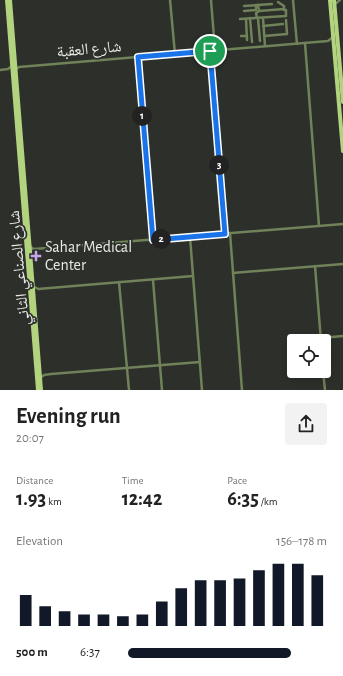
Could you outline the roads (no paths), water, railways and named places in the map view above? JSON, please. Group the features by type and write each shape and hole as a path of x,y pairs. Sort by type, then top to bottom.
{"main road":[{"name":"شارع الصناعي الثاني","path":"7,0 38,390"},
{"name":"شارع الصناعي الثاني","path":"10,0 12,68 34,293 41,390"},
{"path":"330,0 334,46 342,99 341,106 343,106"},
{"path":"335,2 342,99 343,151"}],"street":[{"path":"170,0 175,54"},
{"path":"211,0 215,50"},
{"path":"293,0 297,44"},
{"path":"335,2 340,0"},
{"path":"240,19 286,16 284,6 278,2"},
{"path":"244,6 272,4"},
{"path":"244,11 256,10 257,5"},
{"path":"257,5 260,11"},
{"path":"260,41 256,13 260,11 284,9"},
{"path":"265,11 265,46"},
{"path":"250,18 252,42"},
{"path":"246,19 247,40"},
{"path":"264,36 287,34 286,20"},
{"path":"264,26 283,24"},
{"path":"259,31 264,31"},
{"path":"241,36 247,36"},
{"path":"333,36 328,41 334,46"},
{"name":"شارع العقبة","path":"12,68 328,41"},
{"path":"305,43 319,226"},
{"path":"210,51 225,234"},
{"path":"138,57 153,240"},
{"path":"0,70 12,68"},
{"path":"30,252 34,249 343,224"},
{"path":"230,233 242,390"},
{"path":"190,237 202,390"},
{"path":"29,246 34,249"},
{"path":"233,273 343,264"},
{"path":"315,266 320,334"},
{"path":"33,286 38,289 193,276"},
{"path":"153,280 162,390"},
{"path":"119,282 129,390"},
{"path":"34,293 38,289"},
{"path":"331,338 343,336"},
{"path":"40,378 44,375 200,362"},
{"path":"40,372 44,375"},
{"path":"324,378 325,390"}],"place":[{"name":"Sahar Medical Center","path":"36,256"}]}
